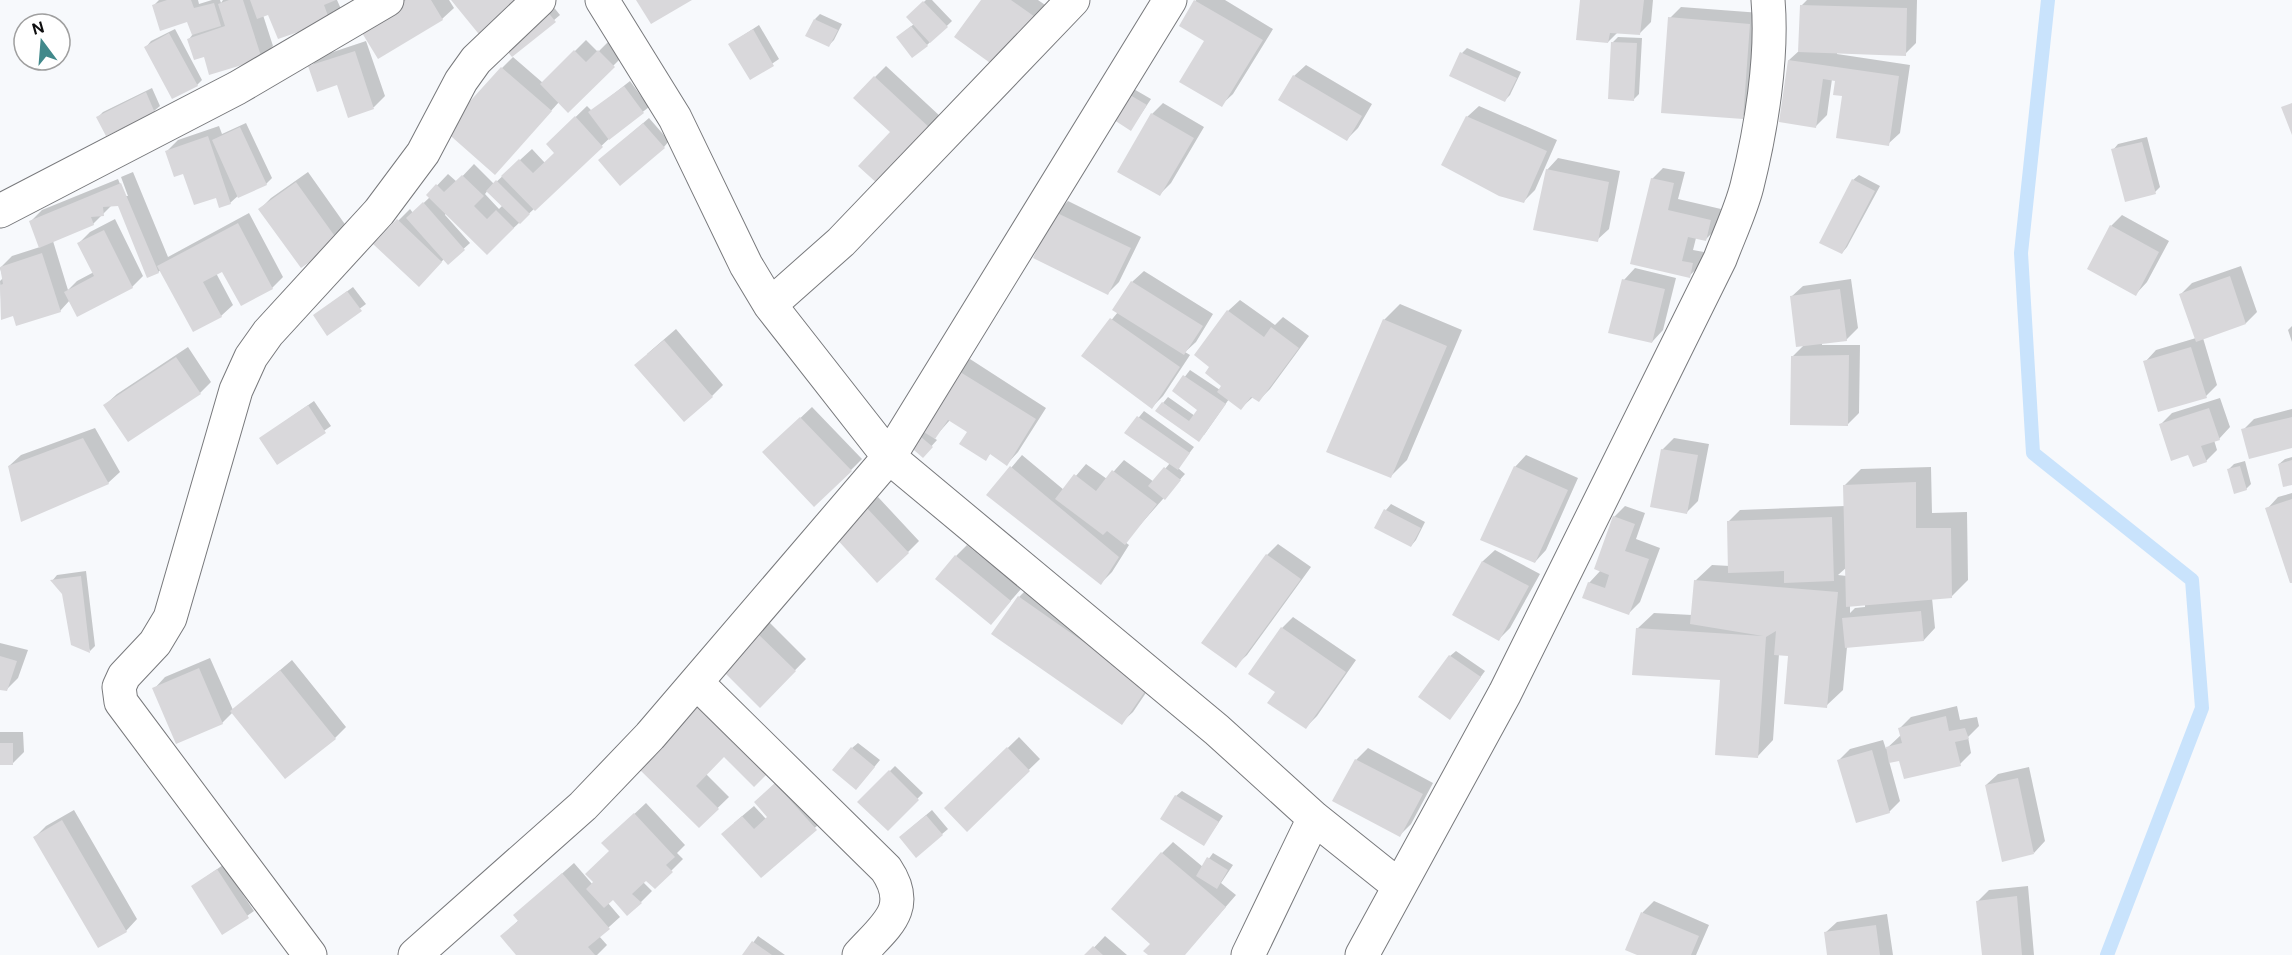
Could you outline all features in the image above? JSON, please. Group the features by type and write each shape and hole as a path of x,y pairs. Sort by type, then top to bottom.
{"street":[{"path":"0,211 237,88 387,0"},
{"path":"310,955 121,702 119,687 123,676 155,643 170,618 236,390 251,357 268,333 379,212 423,153 461,81 476,60 538,0"},
{"path":"602,0 675,118 746,265 770,305 889,457 1217,730 1314,818 1399,886"},
{"path":"770,305 841,242 1073,0"},
{"path":"414,955 583,806 650,736 889,457 1170,0"},
{"path":"1362,955 1504,693 1720,259 1747,188 1763,114 1770,17 1768,0"},
{"path":"697,683 886,869 894,881 898,906 891,920 859,955"},
{"path":"1248,955 1314,818"}],"building":[{"path":"167,0 191,0 194,8 214,3 221,26 192,35 187,22 160,31 152,5"},
{"path":"229,0 243,0 262,59 209,75 204,57 194,60 187,39 225,26 218,4"},
{"path":"250,0 336,0 324,5 330,21 278,39 268,15 257,19"},
{"path":"406,0 431,0 443,20 378,59 359,28"},
{"path":"451,0 524,0 482,38"},
{"path":"636,0 692,0 651,24"},
{"path":"981,0 1011,0 1038,19 1021,41 1014,36 993,65 954,37"},
{"path":"1194,0 1263,40 1222,107 1179,82 1204,41 1179,26"},
{"path":"1580,0 1644,0 1640,35 1610,33 1608,43 1576,40"},
{"path":"923,1 948,27 930,43 906,17"},
{"path":"1800,5 1907,8 1906,56 1798,52"},
{"path":"546,10 556,22 512,57 502,45"},
{"path":"1668,17 1750,24 1743,119 1661,113"},
{"path":"814,19 838,30 829,47 805,36"},
{"path":"911,26 928,46 912,58 896,37"},
{"path":"753,29 774,66 750,80 728,44"},
{"path":"169,33 198,86 172,99 144,47"},
{"path":"1611,42 1637,43 1634,101 1608,99"},
{"path":"574,50 586,62 598,50 615,67 568,113 540,84"},
{"path":"355,51 374,109 348,118 337,85 317,92 308,66"},
{"path":"1460,52 1517,78 1505,102 1449,76"},
{"path":"1788,60 1899,76 1889,146 1836,138 1842,96 1833,95 1835,81 1823,79 1816,128 1779,122"},
{"path":"501,67 552,111 495,175 444,130"},
{"path":"1293,75 1362,116 1347,141 1278,100"},
{"path":"874,76 931,129 879,185 858,166 890,132 853,98"},
{"path":"624,86 644,113 609,140 588,112"},
{"path":"146,92 155,113 106,136 96,117"},
{"path":"1125,92 1147,105 1131,131 1111,118"},
{"path":"2292,103 2292,135 2281,107"},
{"path":"1151,113 1194,138 1160,196 1117,172"},
{"path":"575,116 603,147 535,211 501,176 519,159 533,173 554,153 546,144"},
{"path":"1466,116 1547,151 1524,203 1499,196 1441,165"},
{"path":"643,123 665,148 620,186 598,160"},
{"path":"240,127 267,185 238,198 212,140"},
{"path":"208,136 231,204 219,208 216,198 194,205 183,174 174,177 165,151"},
{"path":"2142,142 2156,194 2125,202 2111,149"},
{"path":"1546,169 1609,182 1598,242 1533,230"},
{"path":"462,175 484,196 474,206 487,219 496,210 514,228 487,255 426,195 436,184 444,192"},
{"path":"1651,178 1674,183 1668,210 1711,220 1706,241 1688,237 1682,261 1693,263 1690,278 1630,264"},
{"path":"1852,179 1875,191 1842,254 1819,243"},
{"path":"496,180 530,214 520,224 486,191"},
{"path":"296,182 339,242 301,268 258,209"},
{"path":"121,183 159,273 147,278 118,206 103,207 104,216 91,217 94,225 39,248 29,221"},
{"path":"423,202 465,250 448,265 406,218"},
{"path":"1055,212 1131,248 1108,295 1033,258"},
{"path":"397,219 442,262 419,287 373,244"},
{"path":"238,223 273,289 241,306 222,272 203,282 222,317 193,332 157,266"},
{"path":"2110,225 2159,252 2136,296 2087,269"},
{"path":"104,230 133,288 77,317 64,292 94,276 77,243"},
{"path":"42,253 61,312 16,326 13,316 1,320 0,285 3,284 0,267"},
{"path":"2230,276 2246,324 2196,342 2179,294"},
{"path":"1622,279 1665,289 1652,343 1608,333"},
{"path":"1131,281 1203,326 1184,355 1112,310"},
{"path":"1840,289 1847,341 1796,347 1790,296"},
{"path":"347,291 362,311 327,336 313,315"},
{"path":"1227,310 1264,337 1271,327 1299,348 1259,402 1251,397 1241,410 1217,392 1221,386 1205,373 1209,367 1194,355"},
{"path":"1110,318 1180,367 1152,409 1081,356"},
{"path":"1383,319 1447,346 1391,478 1326,452"},
{"path":"664,340 713,397 684,422 634,365"},
{"path":"2191,347 2207,398 2158,412 2143,361"},
{"path":"1849,355 1848,426 1790,425 1791,356"},
{"path":"176,357 201,394 128,442 103,405"},
{"path":"957,370 1036,419 1007,466 990,454 986,461 959,444 967,432 948,420 935,439 919,429"},
{"path":"1183,375 1226,404 1199,442 1155,411 1162,402 1189,421 1197,410 1172,391"},
{"path":"308,405 326,433 277,465 259,438"},
{"path":"2209,408 2220,440 2201,446 2207,462 2193,467 2188,455 2171,461 2159,424"},
{"path":"1137,416 1190,453 1178,470 1124,433"},
{"path":"800,417 852,471 814,507 762,452"},
{"path":"2292,417 2292,448 2249,459 2241,429"},
{"path":"914,431 933,447 923,458 905,442"},
{"path":"83,438 109,484 21,522 8,466"},
{"path":"1661,449 1698,455 1687,514 1650,507"},
{"path":"2292,460 2292,485 2283,487 2278,464"},
{"path":"1010,466 1119,557 1101,585 986,495"},
{"path":"1514,466 1568,490 1535,563 1480,540"},
{"path":"2240,466 2247,490 2234,494 2227,469"},
{"path":"1164,467 1181,480 1165,500 1148,486"},
{"path":"1112,470 1157,504 1125,545 1107,531 1103,535 1055,499 1074,474 1096,491"},
{"path":"1916,482 1916,528 1951,528 1952,598 1846,607 1843,485"},
{"path":"2292,499 2292,583 2290,583 2265,508"},
{"path":"866,507 909,553 877,583 834,536"},
{"path":"1384,509 1421,528 1411,547 1374,528"},
{"path":"1613,516 1635,524 1625,551 1649,559 1629,615 1582,598 1588,582 1605,588 1609,575 1594,569"},
{"path":"1832,517 1834,581 1784,583 1784,571 1728,573 1727,521"},
{"path":"1266,554 1301,579 1236,668 1201,643"},
{"path":"955,555 1011,601 991,625 935,579"},
{"path":"1482,561 1529,586 1499,641 1452,615"},
{"path":"81,576 90,653 71,645 62,594 50,580"},
{"path":"1694,580 1838,592 1827,708 1784,704 1788,656 1774,655 1776,631 1766,637 1758,758 1715,755 1720,680 1632,675 1636,628 1763,636 1690,624"},
{"path":"1018,596 1148,687 1122,725 991,634"},
{"path":"1921,611 1924,641 1845,648 1842,618"},
{"path":"1281,627 1346,672 1306,729 1267,703 1275,692 1248,674"},
{"path":"756,632 796,671 760,708 719,667"},
{"path":"1449,655 1481,677 1450,720 1418,697"},
{"path":"0,656 17,661 7,691 0,690"},
{"path":"199,668 223,724 176,744 152,688"},
{"path":"280,670 336,739 285,779 230,711"},
{"path":"704,701 773,768 754,787 724,757 696,786 719,809 699,828 638,768"},
{"path":"1946,716 1949,731 1965,728 1969,739 1955,742 1961,766 1904,779 1899,761 1889,763 1886,747 1902,743 1898,728"},
{"path":"0,743 13,743 13,765 0,765"},
{"path":"851,747 875,767 856,790 832,770"},
{"path":"1007,747 1030,771 967,832 944,808"},
{"path":"1872,750 1890,813 1856,823 1837,760"},
{"path":"1355,759 1423,794 1400,837 1332,801"},
{"path":"889,770 919,800 888,831 857,802"},
{"path":"2018,778 2034,854 2002,862 1985,785"},
{"path":"775,783 817,830 761,878 721,834 742,816 754,829 767,817 754,802"},
{"path":"1175,795 1219,822 1204,846 1160,819"},
{"path":"634,813 675,857 666,865 673,872 655,889 646,881 632,894 642,903 627,916 613,900 604,908 586,889 593,882 585,874 609,851 601,843"},
{"path":"926,815 943,835 916,858 899,837"},
{"path":"62,820 127,932 98,948 33,837"},
{"path":"1161,852 1226,907 1185,955 1148,955 1143,951 1150,944 1111,909"},
{"path":"1207,857 1228,870 1217,889 1196,876"},
{"path":"217,869 249,918 222,935 191,886"},
{"path":"562,873 610,929 588,947 595,955 516,955 500,936 518,921 513,915"},
{"path":"2017,896 2022,955 1982,955 1976,901"},
{"path":"1641,912 1699,936 1691,955 1637,955 1625,950"},
{"path":"1876,925 1880,955 1827,955 1824,932"},
{"path":"752,941 772,955 742,955"},
{"path":"1093,946 1103,955 1084,955"}],"waterway":[{"path":"2048,0 2021,253 2033,453 2192,580 2202,708 2107,955"}]}
